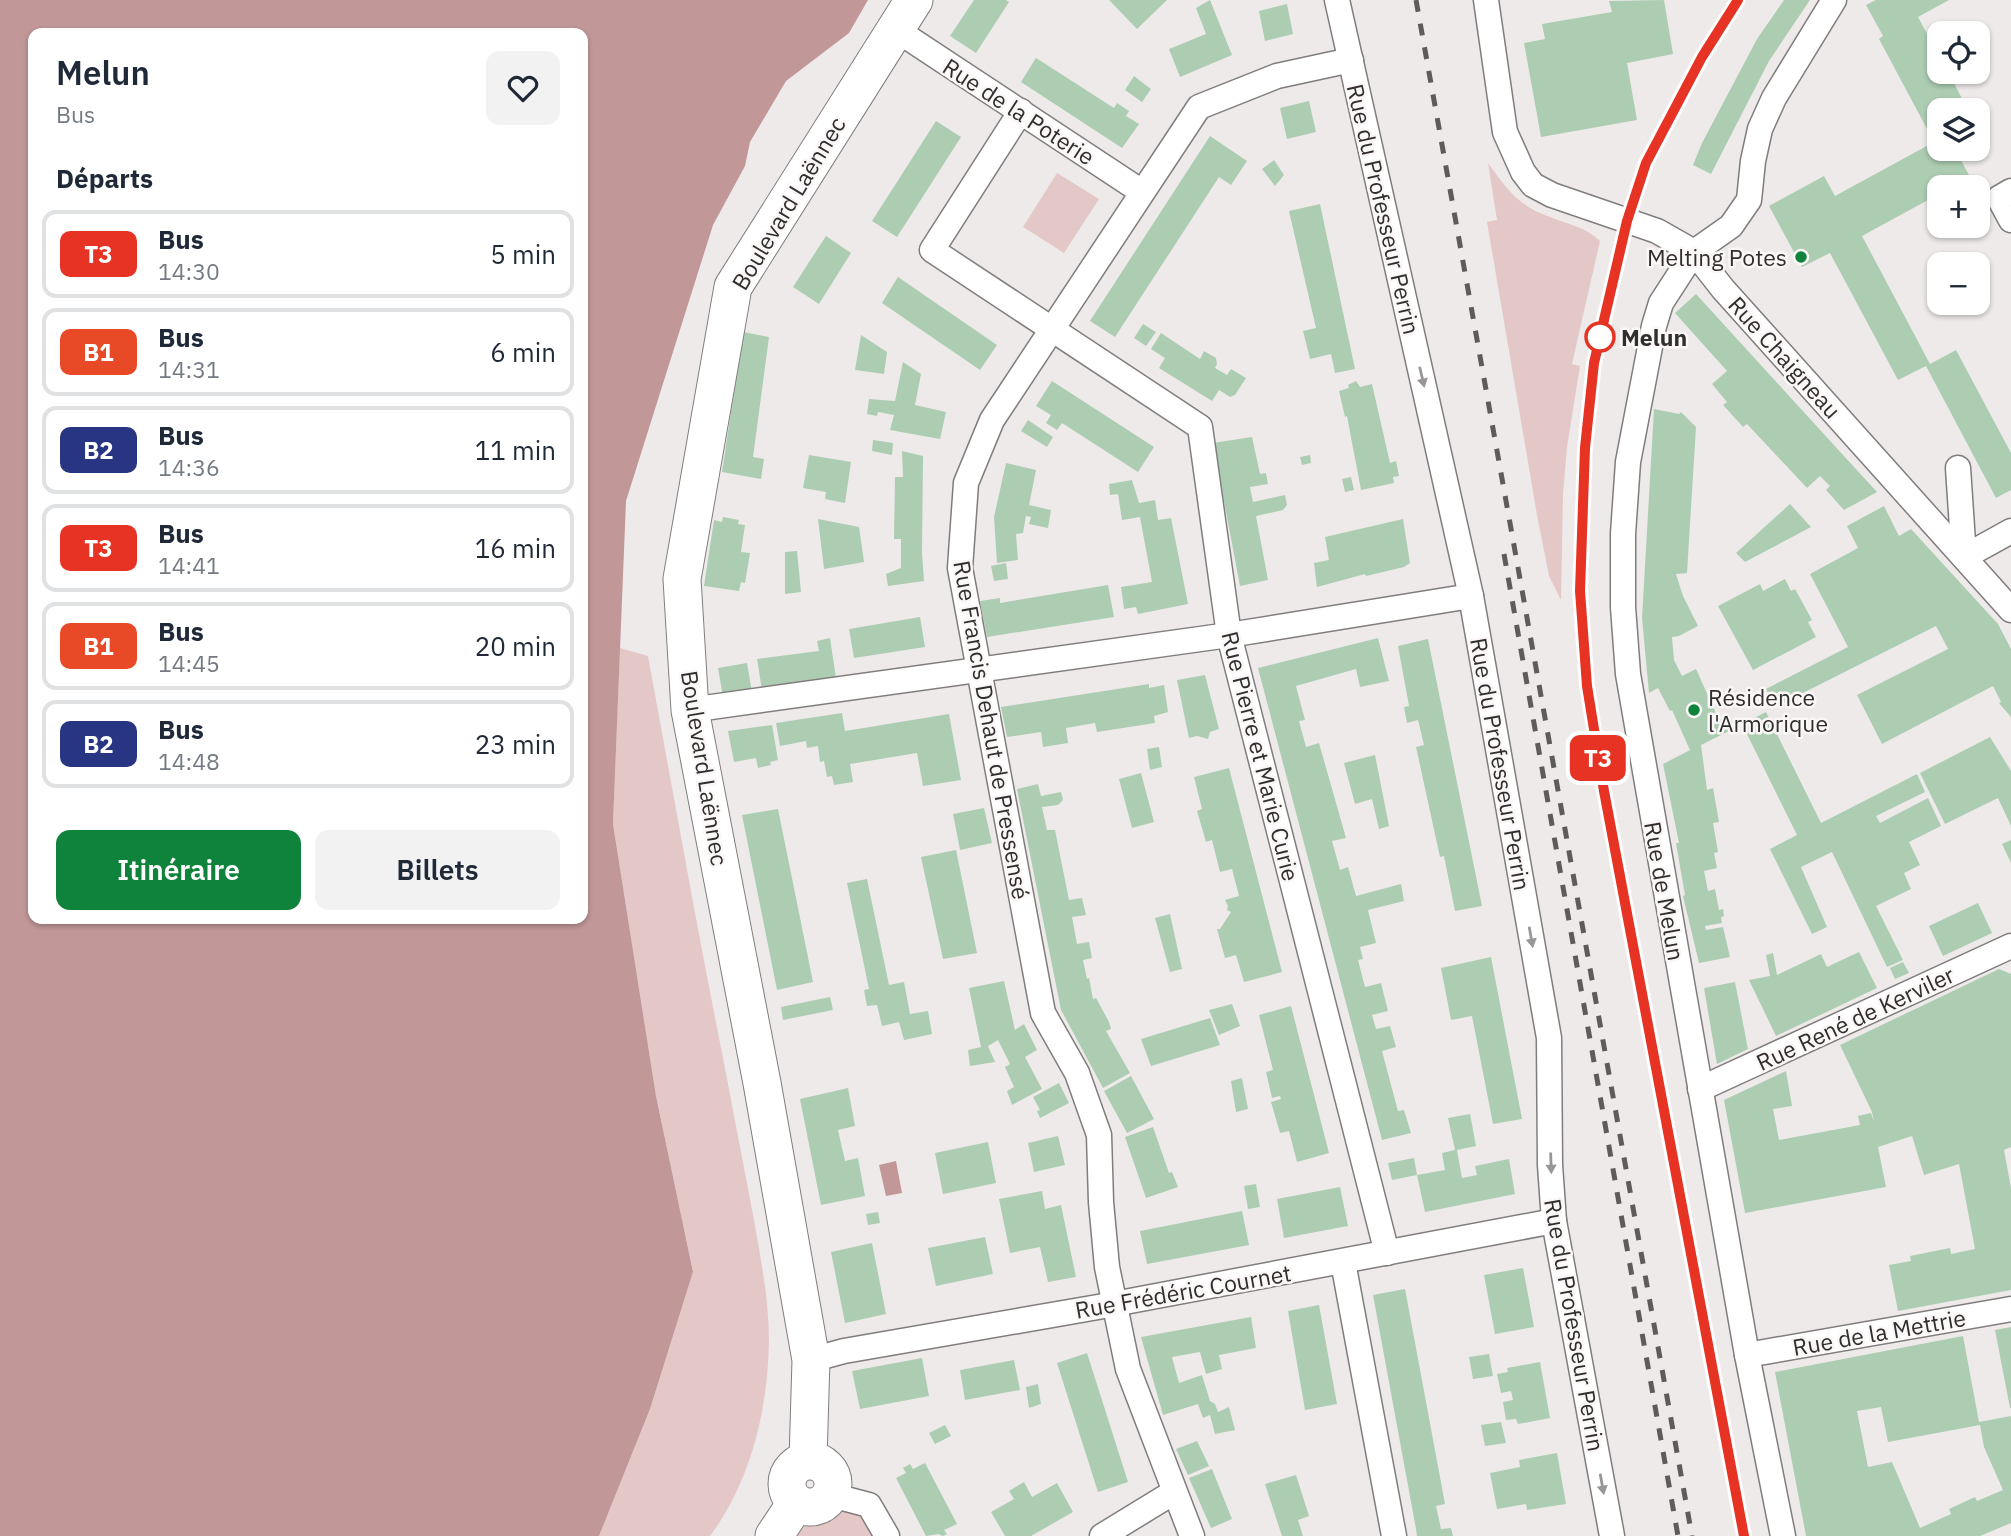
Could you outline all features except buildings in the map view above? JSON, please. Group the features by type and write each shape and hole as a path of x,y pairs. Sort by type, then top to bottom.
{"main road":[{"name":"Boulevard Laënnec","path":"808,1460 811,1360 762,1083 690,710 682,579 733,288 905,15"},
{"path":"816,1460 830,1470 834,1487 831,1495 824,1503 815,1507 796,1503 789,1494 786,1483 789,1472 797,1464 816,1460"},
{"path":"774,1536 796,1503"}],"street":[{"name":"Rue du Professeur Perrin","path":"1337,0 1471,596 1549,1038 1550,1165 1554,1222 1612,1536"},
{"name":"Rue Chaigneau","path":"1486,0 1505,132 1522,172 1533,185 1552,195 1657,231 1694,251 1723,289 2011,610"},
{"path":"1694,251 1731,226 1749,200 1753,161 1760,130 1774,98 1835,0"},
{"name":"Rue de la Poterie","path":"905,15 1021,111 1142,192"},
{"name":"Rue Francis Dehaut de Pressensé","path":"1192,1536 1128,1369 1107,1267 1099,1135 1077,1073 1043,1013 960,568 966,483 992,419 1199,107 1277,76 1350,60"},
{"name":"Rue Pierre et Marie Curie","path":"1021,111 932,250 1200,427 1229,635 1387,1253"},
{"path":"2011,191 1999,198 2011,220"},
{"name":"Rue de Melun","path":"1694,251 1661,303 1654,326 1628,462 1623,534 1623,607 1628,674 1747,1355 1783,1536"},
{"path":"1958,468 1964,557 2011,531"},
{"path":"690,710 1229,635 1471,596"},
{"name":"Rue René de Kerviler","path":"1700,1089 2011,946"},
{"name":"Rue Frédéric Cournet","path":"811,1360 844,1351 1554,1222"},
{"path":"1343,1262 1394,1536"},
{"name":"Rue de la Mettrie","path":"1747,1355 2011,1309"},
{"path":"1102,1536 1174,1492"},
{"path":"831,1495 869,1505 887,1536"}],"lane":[{"name":"Rue de Melun","path":"1738,0 1702,57 1646,163 1627,221 1594,363 1585,448 1580,591 1587,686 1606,805 1744,1536"}],"shaded area":[{"path":"0,0 868,0 849,33 786,81 750,142 745,166 713,225 626,501 613,824 656,1096 693,1272 650,1409 599,1536 0,1536"},
{"path":"1488,163 1521,202 1583,229 1600,241 1572,364 1580,366 1567,447 1563,494 1561,600 1549,576 1537,515 1487,222 1497,220"},
{"path":"1057,173 1099,199 1064,253 1023,227"},
{"path":"620,648 648,656 754,1220 768,1310 768,1367 761,1418 736,1492 710,1536 599,1536 650,1409 693,1272 656,1096 613,824"},
{"path":"896,1161 902,1193 886,1196 879,1165"},
{"path":"824,1503 869,1505 887,1536 774,1536 805,1507"}],"railway":[{"path":"1416,0 1692,1536"},
{"path":"1504,554 1678,1536"}],"bus line":[{"name":"T3","path":"1738,0 1702,57 1646,163 1627,221 1594,363 1585,448 1580,591 1587,686 1604,791 1744,1536"}],"place":[{"name":"Melting Potes","path":"1801,257"},
{"name":"Melun","path":"1600,337"},
{"name":"Résidence l'Armorique","path":"1694,710"}]}
